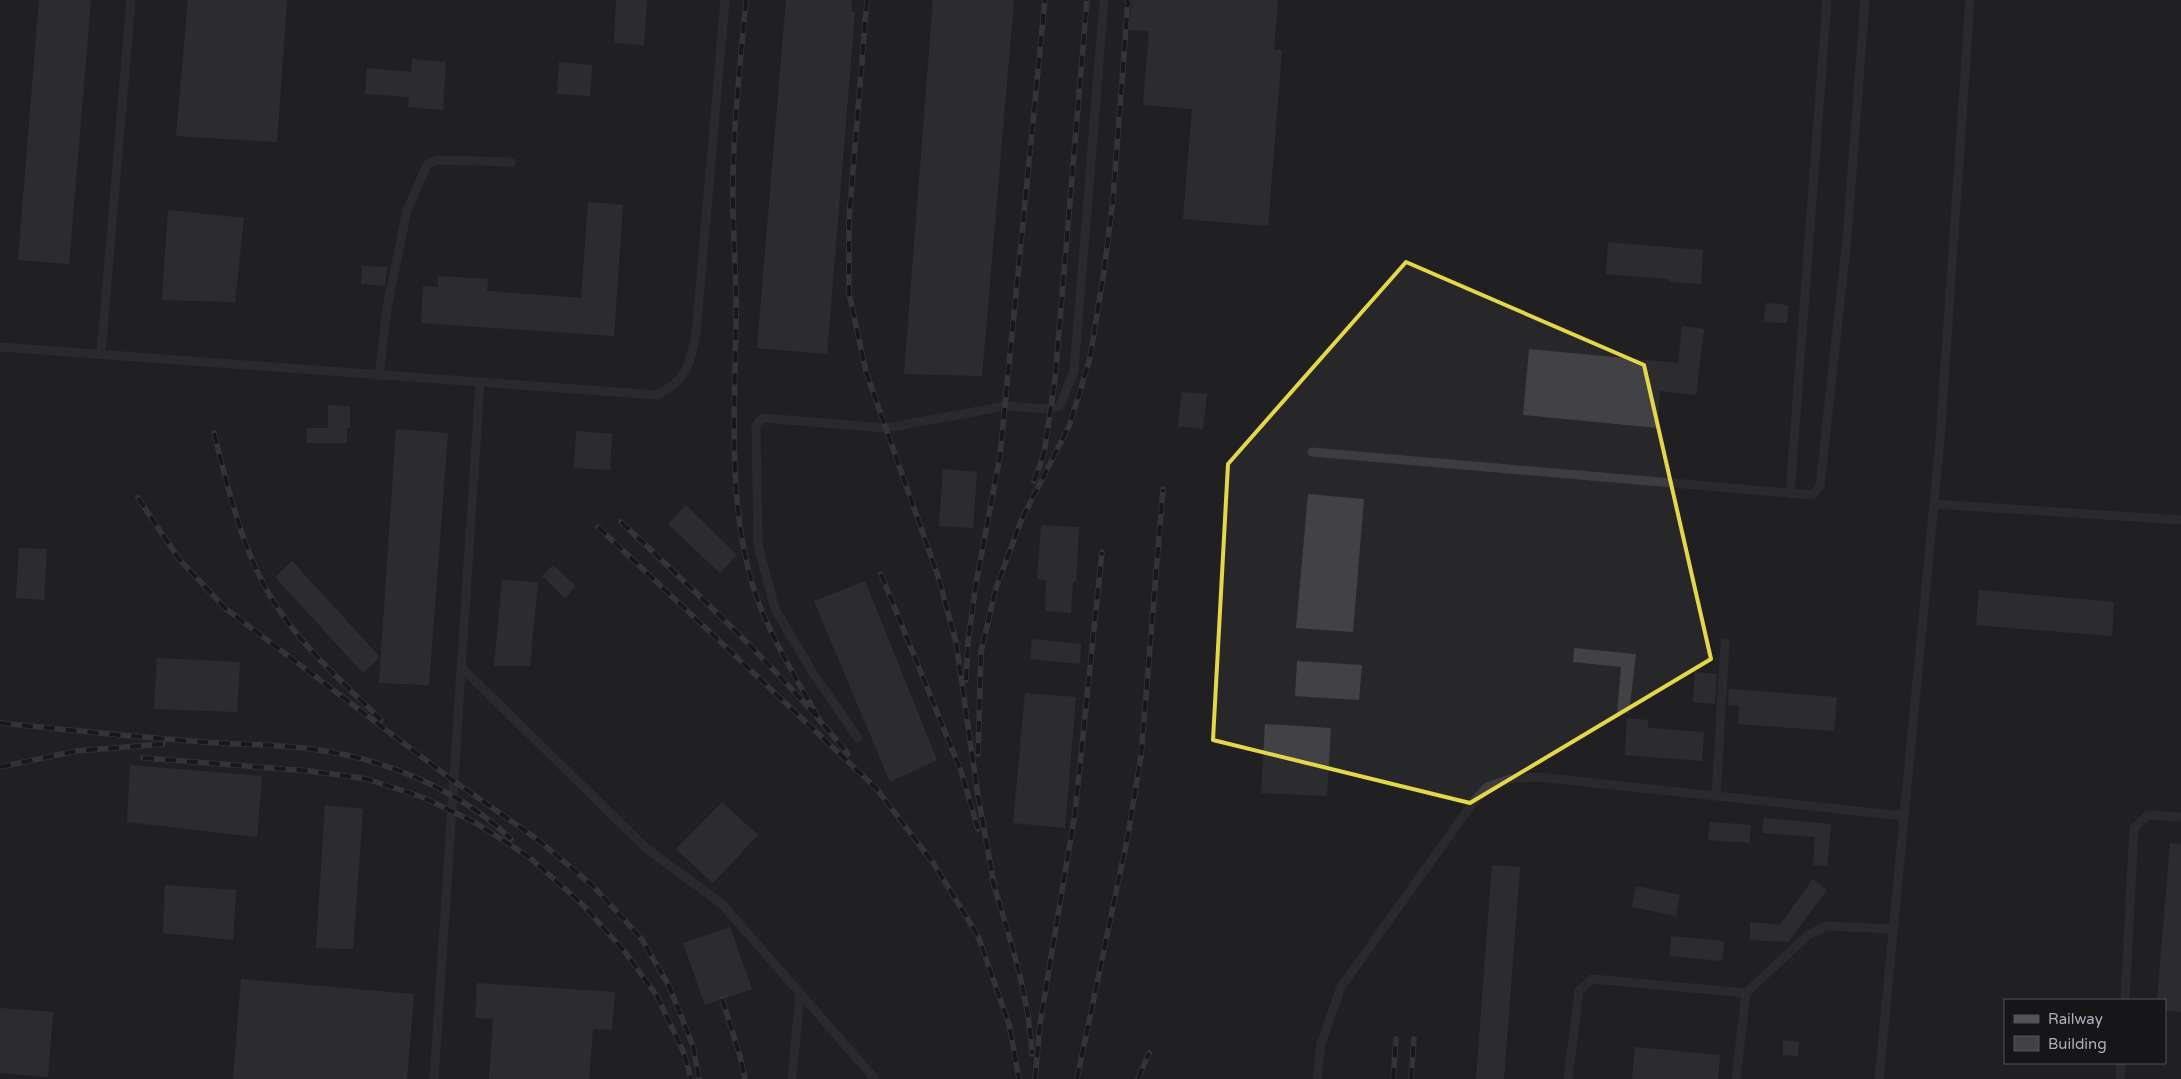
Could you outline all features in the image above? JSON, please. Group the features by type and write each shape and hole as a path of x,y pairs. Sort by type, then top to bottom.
{"lane":[{"path":"101,354 131,0"},
{"path":"0,347 657,395 672,388 687,371 696,334 725,0"},
{"path":"858,738 813,673 775,609 758,545 756,426 762,418 886,428 1006,406 1050,409 1060,406 1074,371 1104,0"},
{"path":"1790,494 1828,0"},
{"path":"1312,452 1812,496 1820,486 1848,238 1865,0"},
{"path":"1879,1079 1934,504 1970,0"},
{"path":"379,376 387,308 407,210 427,165 437,160 511,162"},
{"path":"434,1079 480,383"},
{"path":"1934,504 2181,520"},
{"path":"1716,796 1724,643"},
{"path":"461,667 647,849 722,904 875,1079"},
{"path":"1317,1079 1321,1044 1341,987 1472,804 1487,787 1510,779 1538,777 1904,816"},
{"path":"2125,999 2134,828 2148,815 2181,817"},
{"path":"1736,1079 1746,993 1808,935 1826,926 1893,929"},
{"path":"1568,1079 1578,991 1592,980 1746,993"},
{"path":"792,1079 800,993"},
{"path":"2120,1079 2121,1064"}],"highlighted area":[{"path":"1406,262 1644,365 1711,659 1470,803 1213,740 1228,464"}],"shaded area":[{"path":"0,0 2181,0 2181,1079 0,1079"}],"building":[{"path":"39,0 91,0 69,264 18,260"},
{"path":"188,0 287,0 277,142 176,136"},
{"path":"616,0 647,0 644,45 614,43"},
{"path":"786,0 852,0 851,11 855,12 827,354 757,348"},
{"path":"933,0 1014,0 982,376 904,374"},
{"path":"1132,0 1278,0 1274,50 1282,50 1268,226 1183,219 1192,109 1143,105 1149,31 1129,30"},
{"path":"412,59 446,62 443,110 408,107 409,97 365,94 367,68 411,72"},
{"path":"559,62 592,65 590,96 557,94"},
{"path":"588,202 623,205 614,336 421,323 423,286 438,287 438,276 488,279 487,291 581,298"},
{"path":"168,210 244,218 235,302 162,300"},
{"path":"1608,242 1703,250 1701,284 1669,282 1669,279 1606,274"},
{"path":"362,266 387,267 385,286 361,284"},
{"path":"1766,303 1788,305 1787,323 1764,322"},
{"path":"1682,326 1704,329 1696,395 1660,391 1657,428 1523,415 1529,349 1678,363"},
{"path":"1182,392 1207,394 1203,429 1178,426"},
{"path":"328,405 350,406 350,428 347,428 347,443 307,443 307,428 328,428"},
{"path":"396,429 448,433 429,685 379,683"},
{"path":"576,431 612,434 610,470 574,468"},
{"path":"943,469 977,472 973,528 939,526"},
{"path":"1308,494 1364,499 1353,632 1296,628"},
{"path":"686,505 737,555 720,573 668,524"},
{"path":"1041,525 1079,527 1076,582 1073,581 1071,613 1045,611 1046,580 1037,579"},
{"path":"19,548 47,549 44,600 16,598"},
{"path":"292,561 380,657 363,673 275,577"},
{"path":"553,565 576,586 565,598 542,576"},
{"path":"502,580 538,582 530,666 494,666"},
{"path":"865,581 937,760 890,782 814,601"},
{"path":"1979,590 2114,602 2112,636 1976,625"},
{"path":"1032,639 1081,644 1080,664 1030,659"},
{"path":"1574,648 1636,654 1629,714 1617,713 1621,667 1573,662"},
{"path":"157,658 240,662 237,712 154,709"},
{"path":"1297,661 1362,665 1359,700 1295,696"},
{"path":"1695,672 1717,674 1715,704 1693,702"},
{"path":"1729,689 1837,697 1834,731 1738,724 1739,706 1728,705"},
{"path":"1025,693 1076,697 1065,828 1013,823"},
{"path":"1627,718 1648,720 1648,728 1704,732 1702,761 1625,755"},
{"path":"1265,724 1331,728 1327,796 1261,793"},
{"path":"130,765 262,776 257,837 127,822"},
{"path":"722,802 758,835 713,883 676,849"},
{"path":"325,805 363,809 353,949 316,948"},
{"path":"1764,818 1831,824 1827,866 1813,865 1815,837 1762,833"},
{"path":"1710,822 1751,825 1749,843 1708,840"},
{"path":"2170,843 2181,844 2181,1012 2166,1010 2166,999 2157,999"},
{"path":"1492,865 1520,867 1504,1079 1476,1079"},
{"path":"1813,879 1827,890 1788,942 1750,940 1750,922 1780,925"},
{"path":"165,885 236,890 233,940 163,933"},
{"path":"1636,886 1680,895 1676,916 1632,907"},
{"path":"730,927 752,989 705,1005 683,943"},
{"path":"1671,936 1724,941 1722,961 1670,956"},
{"path":"241,979 414,994 407,1079 233,1079"},
{"path":"477,983 615,992 612,1030 593,1029 589,1079 489,1079 493,1019 475,1018"},
{"path":"0,1008 53,1012 48,1077 0,1073"},
{"path":"1783,1040 1799,1042 1798,1056 1783,1055"},
{"path":"1635,1047 1720,1055 1718,1079 1632,1079"}],"railway":[{"path":"746,0 737,102 733,178 736,305 734,446 738,510 749,572 762,610 788,665 818,717"},
{"path":"867,0 849,219 849,293 866,372 938,576 956,642 978,796 994,884"},
{"path":"966,680 968,642 976,584 1000,456 1045,0"},
{"path":"1034,481 1044,454 1055,379 1087,0"},
{"path":"978,754 981,652 996,588 1021,521 1070,424 1090,358 1113,200 1128,0"},
{"path":"214,433 240,529 270,596 306,644 381,720"},
{"path":"1077,1079 1128,835 1141,756 1163,489"},
{"path":"138,498 179,559 226,609 451,779 537,839 593,886 641,938 669,986 693,1046 699,1079"},
{"path":"621,522 767,663 848,754"},
{"path":"598,527 876,788 934,864 978,936 1009,1024 1019,1079"},
{"path":"1035,1079 1040,1024 1075,813 1102,552"},
{"path":"881,574 961,771 978,829"},
{"path":"0,723 178,740 290,747 344,755 396,770 446,792 469,806 511,839"},
{"path":"0,767 77,751 163,744"},
{"path":"143,758 310,771 367,779 422,797 476,823 529,857 582,904 625,952 657,996 684,1053 691,1079"},
{"path":"992,879 1023,987 1032,1054"},
{"path":"722,999 740,1056 745,1079"},
{"path":"1393,1079 1396,1039"},
{"path":"1411,1079 1414,1039"},
{"path":"1138,1079 1149,1053"}]}
